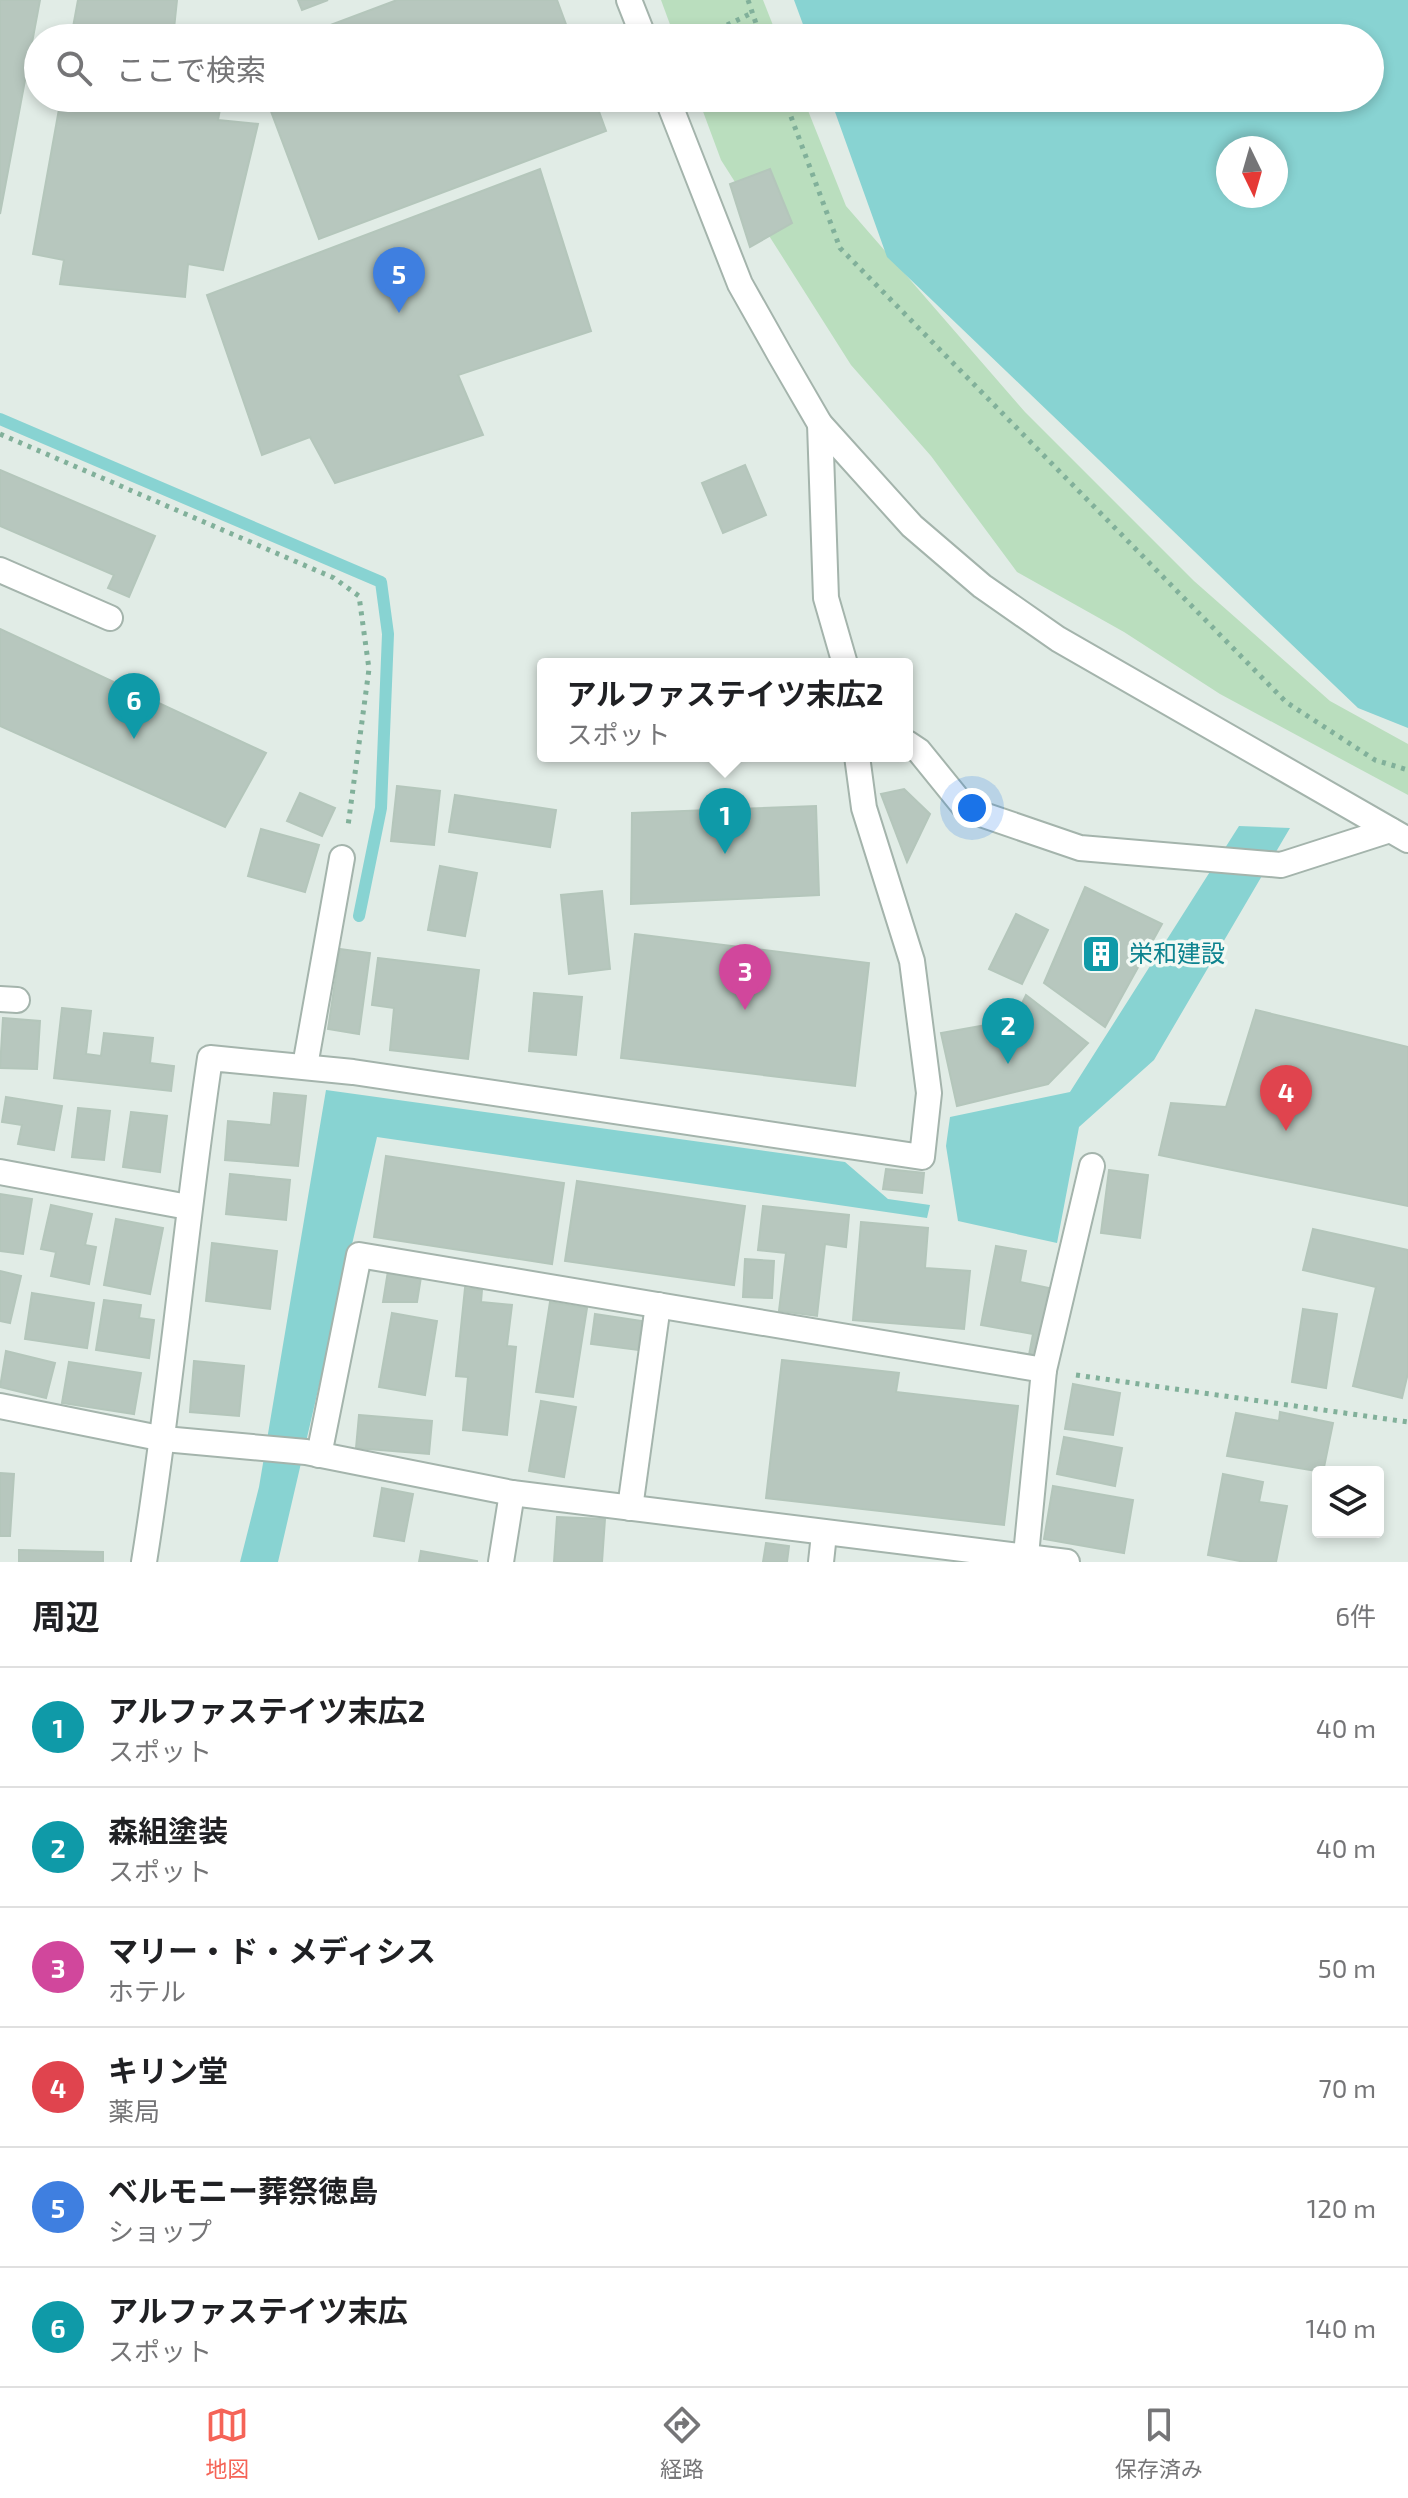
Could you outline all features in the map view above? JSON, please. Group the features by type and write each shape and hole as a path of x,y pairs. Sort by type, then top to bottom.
{"street":[{"path":"629,0 638,24"},
{"path":"672,112 740,284 820,424 912,526 982,586 1058,639 1399,835"},
{"path":"820,424 826,598 843,658"},
{"path":"0,570 110,618"},
{"path":"913,747 966,809 1019,830 1080,848 1281,865 1399,835"},
{"path":"144,1562 164,1439 188,1207 210,1058 305,1066 922,1157 929,1093 912,961 864,808 858,762"},
{"path":"305,1066 342,858"},
{"path":"1026,1555 1044,1370 1092,1166"},
{"path":"0,1172 188,1207"},
{"path":"313,1454 359,1255 1044,1370"},
{"path":"630,1508 658,1305"},
{"path":"0,1406 164,1439 313,1454 512,1493 1067,1562"},
{"path":"501,1562 512,1493"},
{"path":"821,1562 824,1534"}],"path":[{"path":"748,0 756,24"},
{"path":"729,24 752,13"},
{"path":"789,112 840,248 1286,702 1375,760 1408,770"},
{"path":"0,434 334,578 359,596 369,669 342,858"},
{"path":"1044,1370 1408,1422"}],"green space":[{"path":"661,0 763,0 772,24 670,24"},
{"path":"703,112 809,112 846,206 1025,412 1194,581 1330,701 1408,744 1408,795 1220,694 1124,632 1017,572 931,456 851,365 721,160"}],"water":[{"path":"794,0 1408,0 1408,728 1358,708 887,257 835,112 1384,112 1384,24 803,24"},
{"path":"1239,826 1290,828 1154,1060 1079,1127 1057,1243 958,1221 946,1146 950,1117 1070,1092"},
{"path":"326,1090 845,1162 888,1199 930,1205 927,1218 377,1137 278,1562 240,1562 259,1487"}],"building":[{"path":"0,0 40,0 36,24 24,24 24,86 0,214"},
{"path":"78,0 177,0 174,24 74,24"},
{"path":"298,0 328,0 302,10"},
{"path":"397,0 557,0 566,24 333,24"},
{"path":"58,112 219,112 218,120 258,124 223,270 188,264 185,297 60,284 64,260 33,254"},
{"path":"271,112 599,112 606,131 319,239"},
{"path":"540,169 591,331 458,375 483,435 335,483 310,437 262,455 207,295"},
{"path":"770,169 792,223 750,247 730,184"},
{"path":"745,465 766,515 723,533 702,483"},
{"path":"0,470 155,536 129,597 108,588 114,575 0,526"},
{"path":"0,629 266,753 225,827 0,726"},
{"path":"397,786 440,791 434,845 391,841"},
{"path":"904,789 930,814 907,862 881,794"},
{"path":"300,793 335,808 322,836 287,821"},
{"path":"455,795 556,810 550,847 449,832"},
{"path":"816,806 819,895 631,904 632,813"},
{"path":"261,829 319,845 305,892 248,876"},
{"path":"440,866 477,873 465,936 428,930"},
{"name":"栄和建設","path":"1085,887 1162,924 1105,1027 1044,983"},
{"path":"602,891 610,969 569,974 561,895"},
{"path":"1016,914 1048,930 1022,984 989,969"},
{"path":"635,934 869,963 855,1086 621,1058"},
{"path":"340,949 370,953 359,1034 328,1029"},
{"path":"378,958 479,970 468,1059 390,1050 394,1008 372,1005"},
{"path":"534,993 582,997 576,1055 529,1051"},
{"path":"1026,995 1088,1043 1048,1084 957,1106 941,1033 1014,1020"},
{"path":"62,1008 91,1011 86,1054 101,1056 104,1033 153,1038 150,1063 174,1066 171,1091 54,1078"},
{"path":"1256,1010 1408,1047 1408,1206 1159,1155 1171,1103 1226,1107"},
{"path":"3,1018 40,1021 37,1069 0,1068"},
{"path":"274,1093 306,1096 298,1166 225,1160 228,1121 271,1125"},
{"path":"6,1097 62,1106 54,1150 18,1144 22,1125 2,1122"},
{"path":"78,1108 110,1111 104,1160 72,1157"},
{"path":"131,1112 167,1116 160,1172 123,1167"},
{"path":"386,1156 564,1183 552,1264 374,1237"},
{"path":"886,1169 924,1173 922,1193 883,1189"},
{"path":"1109,1170 1148,1175 1140,1238 1101,1233"},
{"path":"230,1174 290,1180 286,1220 226,1214"},
{"path":"577,1181 745,1206 734,1285 565,1261"},
{"path":"0,1194 32,1199 23,1254 0,1251"},
{"path":"51,1205 92,1214 85,1245 96,1247 89,1284 51,1276 56,1252 41,1249"},
{"path":"763,1206 849,1215 846,1247 825,1244 817,1316 779,1311 786,1253 758,1250"},
{"path":"116,1219 163,1228 150,1294 104,1285"},
{"path":"861,1222 928,1228 925,1268 970,1271 964,1329 853,1320"},
{"path":"1313,1229 1408,1250 1408,1373 1402,1398 1353,1386 1376,1287 1303,1270"},
{"path":"212,1243 277,1251 270,1309 206,1301"},
{"path":"996,1246 1026,1251 1020,1282 1049,1288 1037,1357 1029,1355 1033,1334 981,1325"},
{"path":"745,1259 774,1261 772,1298 743,1297"},
{"path":"0,1271 21,1276 10,1323 0,1321"},
{"path":"388,1271 421,1277 417,1302 383,1302"},
{"path":"465,1288 482,1290 481,1302 512,1305 507,1346 516,1347 507,1435 463,1430 468,1377 456,1376"},
{"path":"32,1293 94,1303 87,1348 25,1339"},
{"path":"104,1300 141,1305 139,1318 154,1320 149,1358 96,1350"},
{"path":"550,1302 587,1308 573,1397 536,1392"},
{"path":"1303,1309 1337,1314 1326,1388 1292,1382"},
{"path":"392,1313 437,1321 425,1395 379,1387"},
{"path":"595,1314 642,1321 638,1350 591,1344"},
{"path":"6,1351 55,1363 46,1398 0,1387"},
{"path":"782,1360 899,1373 896,1392 1018,1406 1004,1525 766,1498"},
{"path":"194,1361 244,1366 239,1416 190,1412"},
{"path":"69,1362 141,1373 134,1414 62,1403"},
{"path":"1073,1384 1120,1393 1113,1435 1065,1429"},
{"path":"541,1401 576,1407 564,1477 529,1471"},
{"path":"1280,1412 1333,1423 1324,1466 1312,1466 1312,1470 1227,1456 1236,1413 1279,1421"},
{"path":"359,1415 432,1421 429,1454 356,1448"},
{"path":"1064,1437 1122,1448 1115,1486 1057,1474"},
{"path":"0,1473 14,1474 10,1536 0,1536"},
{"path":"1223,1474 1263,1482 1259,1502 1287,1506 1276,1562 1245,1562 1208,1555"},
{"path":"1053,1486 1133,1500 1124,1553 1044,1539"},
{"path":"382,1488 413,1494 404,1541 374,1536"},
{"path":"557,1517 605,1519 602,1562 554,1562"},
{"path":"766,1543 789,1546 787,1562 763,1562"},
{"path":"19,1550 103,1552 103,1562 19,1562"},
{"path":"421,1551 477,1561 477,1562 419,1562"}],"waterway":[{"path":"0,419 381,582 388,634 381,808 359,916"}],"place":[{"name":"ベルモニー葬祭徳島","path":"399,313"},
{"name":"アルファステイツ末広","path":"134,739"},
{"name":"アルファステイツ末広2","path":"725,854"},
{"name":"栄和建設","path":"1101,954"},
{"name":"マリー・ド・メディシス","path":"745,1010"},
{"name":"森組塗装","path":"1008,1064"},
{"name":"キリン堂","path":"1286,1131"}]}
